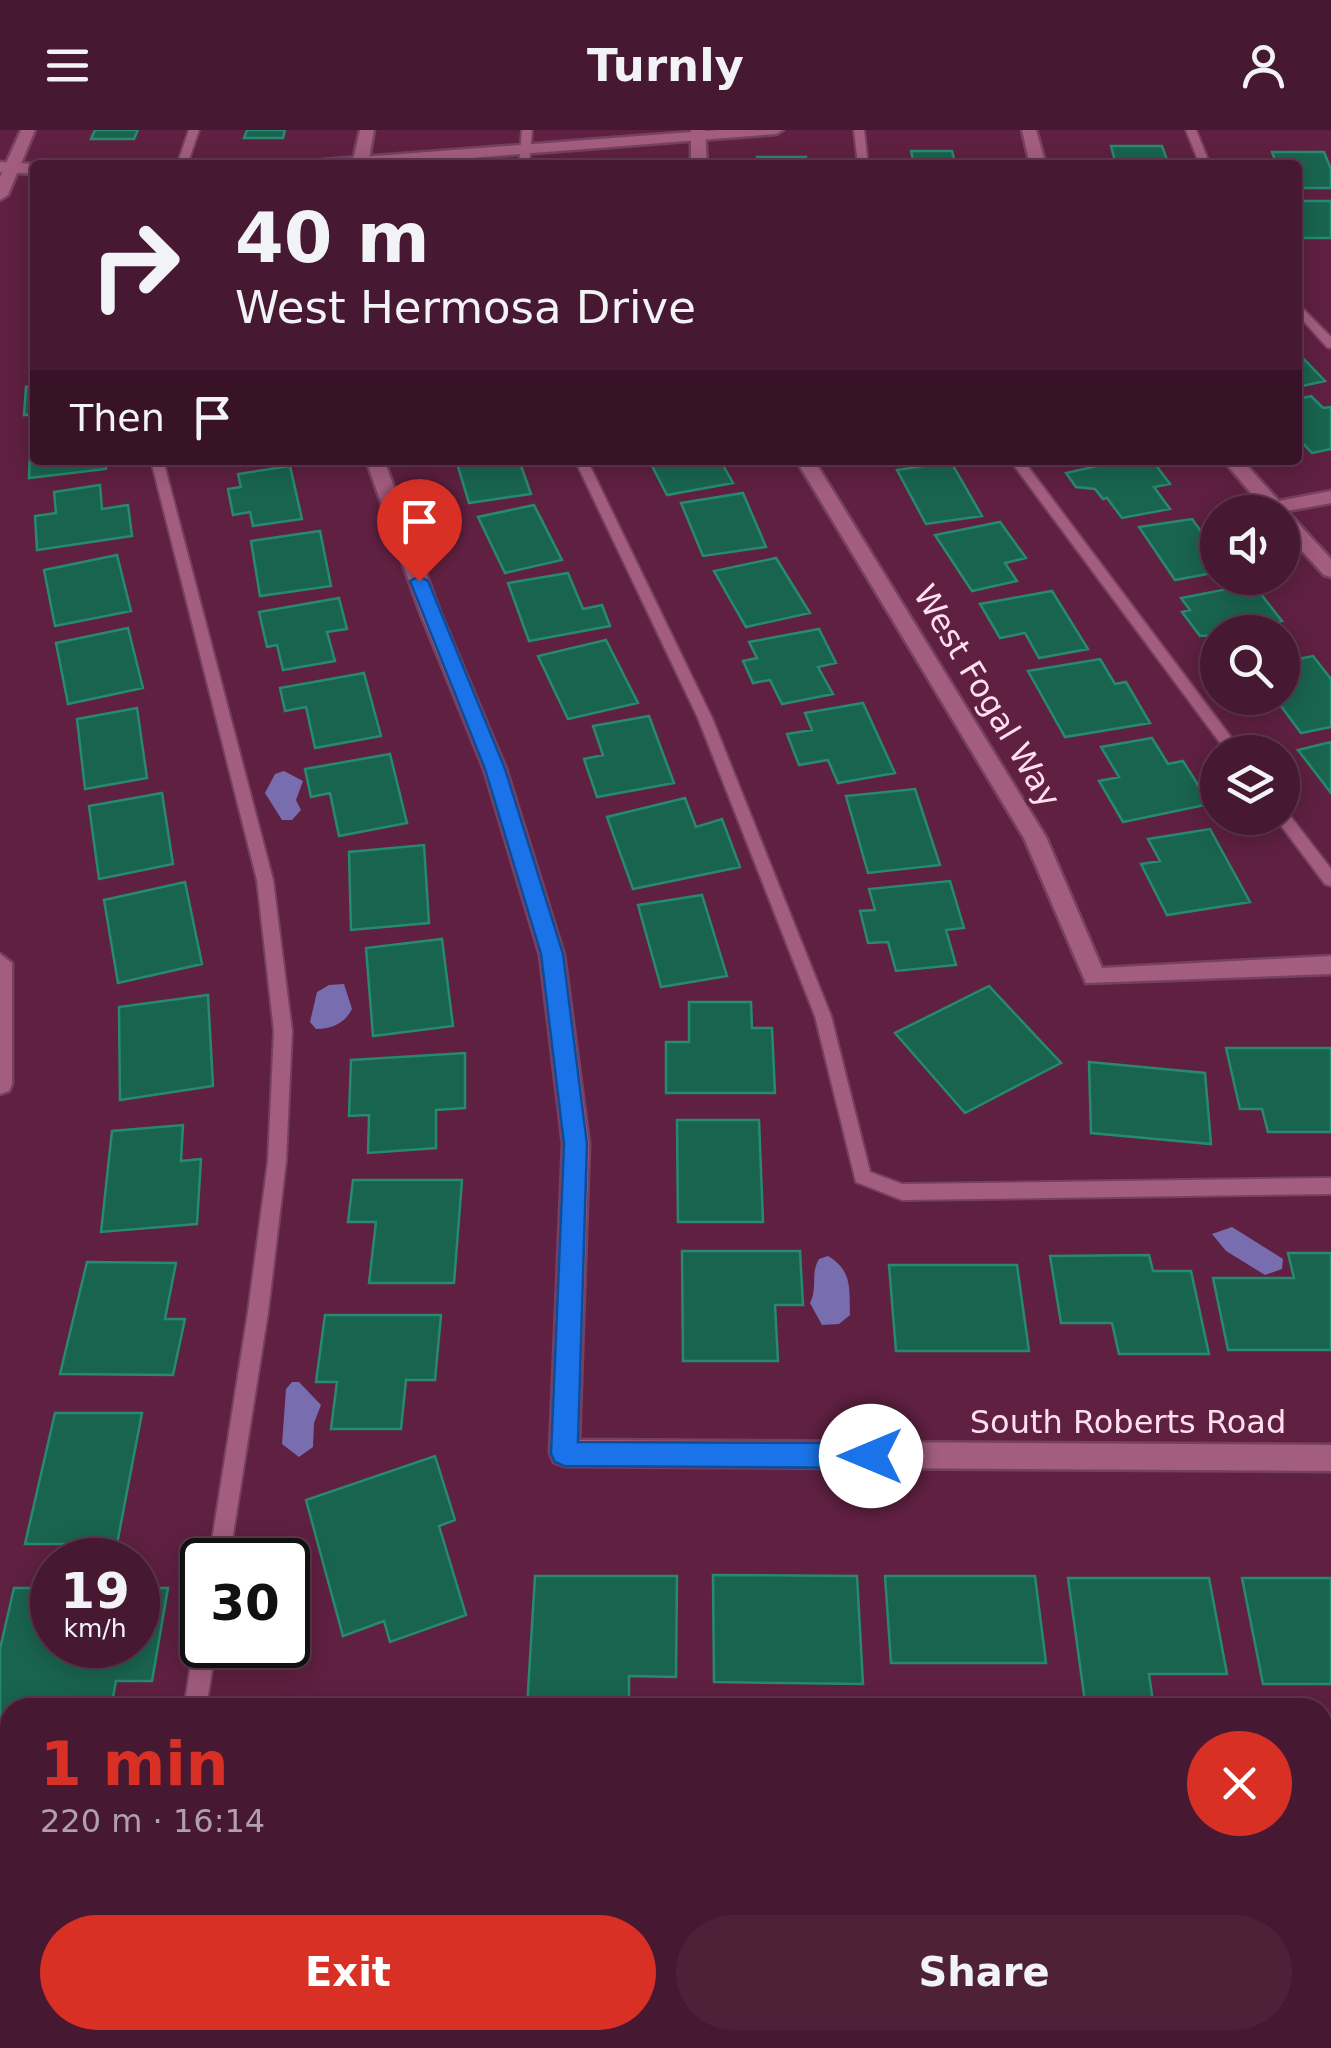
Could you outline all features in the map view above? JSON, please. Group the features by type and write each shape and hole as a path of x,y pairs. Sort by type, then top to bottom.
{"street":[{"path":"0,195 6,168 28,130"},
{"path":"361,160 367,130"},
{"path":"469,160 524,158 698,133 776,130"},
{"path":"1029,130 1037,160"},
{"path":"698,133 700,160"},
{"name":"South Roberts Road","path":"378,465 430,612 495,769 552,954 576,1144 564,1454 1331,1458"},
{"name":"West Fogal Way","path":"808,465 1035,836 1094,977 1331,964"},
{"path":"1236,465 1262,495"},
{"path":"1300,506 1331,496"},
{"path":"1300,537 1331,571"},
{"path":"0,963 0,1084"}],"lane":[{"path":"184,160 194,130"},
{"path":"524,158 527,130"},
{"path":"859,130 862,160"},
{"path":"1190,130 1203,160"},
{"path":"1302,312 1331,344"},
{"path":"159,465 265,880 283,1031 275,1180 222,1538"},
{"path":"583,465 705,718 816,997 862,1177 902,1192 1331,1186"},
{"path":"1020,465 1222,735"},
{"path":"1297,835 1331,880"},
{"path":"197,1698 202,1668"}],"shaded area":[{"path":"284,771 303,781 296,800 301,810 292,820 282,820 265,793 275,774"},
{"path":"344,984 352,1009 349,1014 337,1024 316,1029 310,1022 317,992 329,985"},
{"path":"1232,1227 1283,1259 1282,1269 1265,1275 1226,1251 1212,1234"},
{"path":"828,1256 846,1274 850,1315 839,1324 822,1325 810,1303 816,1265"},
{"path":"292,1382 299,1382 321,1405 314,1423 313,1447 299,1457 282,1444 286,1389"}],"building":[{"path":"95,130 138,130 134,139 91,139"},
{"path":"247,130 285,130 283,138 244,138"},
{"path":"1111,146 1162,146 1167,160 1115,160"},
{"path":"911,151 952,151 954,160 913,160"},
{"path":"1272,152 1324,152 1331,169 1331,188 1302,188 1302,160 1275,160"},
{"path":"806,157 806,160 757,160"},
{"path":"1302,201 1331,201 1331,238 1302,238"},
{"path":"1302,357 1325,381 1302,386"},
{"path":"26,387 30,387 30,414 24,415"},
{"path":"1311,396 1323,408 1331,407 1331,449 1312,453 1302,442 1302,398"},
{"path":"30,453 30,465 106,465 106,469 29,478"},
{"path":"458,465 521,465 531,494 469,503"},
{"path":"652,465 723,465 733,483 667,495"},
{"path":"953,465 982,516 926,524 897,470"},
{"path":"1102,465 1156,465 1170,484 1154,487 1170,509 1122,518 1107,498 1103,499 1095,489 1076,487 1066,473"},
{"path":"290,466 302,519 253,526 250,512 233,515 228,489 241,487 238,474"},
{"path":"100,485 102,509 128,505 132,536 37,550 35,516 56,513 54,492"},
{"path":"743,493 766,547 703,556 681,503"},
{"path":"534,505 562,560 505,573 478,517"},
{"path":"1192,519 1200,530 1200,575 1175,580 1139,527"},
{"path":"1000,522 1026,558 1005,563 1017,581 972,591 935,535"},
{"path":"320,531 331,586 260,596 251,541"},
{"path":"117,555 131,611 55,626 44,570"},
{"path":"776,558 810,613 746,627 714,571"},
{"path":"568,573 583,609 602,605 610,626 529,641 508,583"},
{"path":"1052,591 1088,649 1039,658 1025,633 1000,638 980,604"},
{"path":"1262,595 1277,615 1200,615 1200,636 1182,612 1190,610 1181,598"},
{"path":"339,598 347,629 327,632 335,661 283,670 277,645 267,647 259,612"},
{"path":"128,628 143,688 68,704 56,643"},
{"path":"819,629 836,663 818,667 833,694 782,704 770,680 753,683 743,661 757,658 749,642"},
{"path":"606,640 638,703 568,719 538,656"},
{"path":"1313,656 1331,679 1331,727 1301,733 1288,715 1300,715 1300,659"},
{"path":"1100,659 1115,684 1126,682 1150,723 1065,737 1028,671"},
{"path":"364,673 381,736 315,748 306,707 285,711 280,688"},
{"path":"863,703 895,773 838,783 828,760 799,765 787,734 812,730 805,713"},
{"path":"137,708 147,778 85,789 77,719"},
{"path":"649,716 674,783 597,797 584,759 603,755 593,726"},
{"path":"1152,738 1168,764 1183,761 1200,788 1200,806 1123,822 1099,781 1119,777 1101,747"},
{"path":"1331,742 1331,793 1300,753"},
{"path":"390,754 407,823 339,836 330,793 311,797 305,769"},
{"path":"915,789 940,865 868,873 846,796"},
{"path":"162,793 173,864 99,879 89,806"},
{"path":"685,798 696,827 722,819 740,867 633,889 607,817"},
{"path":"1200,831 1200,835 1213,835 1250,902 1167,915 1141,864 1160,861 1148,839"},
{"path":"424,845 429,923 351,930 349,852"},
{"path":"950,881 964,928 946,930 956,965 896,971 888,942 868,943 860,911 875,910 869,889"},
{"path":"185,882 202,964 118,983 104,900"},
{"path":"702,895 727,976 661,987 638,905"},
{"path":"442,939 453,1026 373,1036 366,948"},
{"path":"989,986 1061,1063 965,1113 895,1033"},
{"path":"208,995 213,1086 120,1100 119,1007"},
{"path":"689,1002 751,1002 752,1028 772,1028 775,1093 666,1093 666,1042 689,1042"},
{"path":"1226,1048 1331,1048 1331,1132 1268,1132 1262,1109 1240,1109"},
{"path":"465,1053 465,1108 436,1110 436,1148 368,1153 369,1115 349,1116 351,1060"},
{"path":"1089,1062 1205,1073 1211,1144 1091,1133"},
{"path":"677,1120 759,1120 763,1222 678,1222"},
{"path":"183,1125 181,1161 201,1159 197,1224 101,1232 112,1131"},
{"path":"353,1180 462,1180 454,1283 369,1283 376,1222 348,1222"},
{"path":"682,1251 800,1251 803,1305 775,1305 778,1361 683,1361"},
{"path":"1288,1253 1331,1253 1331,1350 1228,1350 1213,1278 1294,1278"},
{"path":"1149,1255 1153,1271 1191,1271 1209,1354 1119,1354 1112,1323 1061,1323 1050,1256"},
{"path":"87,1262 176,1263 165,1319 185,1319 173,1375 60,1374"},
{"path":"889,1265 1017,1265 1029,1351 896,1351"},
{"path":"325,1315 441,1315 435,1380 406,1380 401,1429 331,1429 337,1382 316,1382"},
{"path":"55,1413 142,1413 118,1538 30,1538 30,1544 25,1544"},
{"path":"435,1456 455,1520 439,1526 466,1615 390,1642 384,1621 343,1636 306,1500"},
{"path":"713,1575 857,1576 863,1684 714,1682"},
{"path":"535,1576 677,1576 676,1677 629,1676 629,1698 528,1698"},
{"path":"885,1576 1035,1576 1046,1663 891,1663"},
{"path":"1068,1578 1209,1578 1227,1674 1149,1674 1152,1698 1084,1698"},
{"path":"1242,1578 1331,1578 1331,1684 1263,1684"},
{"path":"14,1588 30,1588 30,1668 154,1668 152,1681 116,1681 113,1698 0,1698 0,1649"},
{"path":"160,1588 168,1588 160,1634"}],"route":[{"path":"419,581 495,769 552,954 576,1144 564,1454 871,1456"}]}
